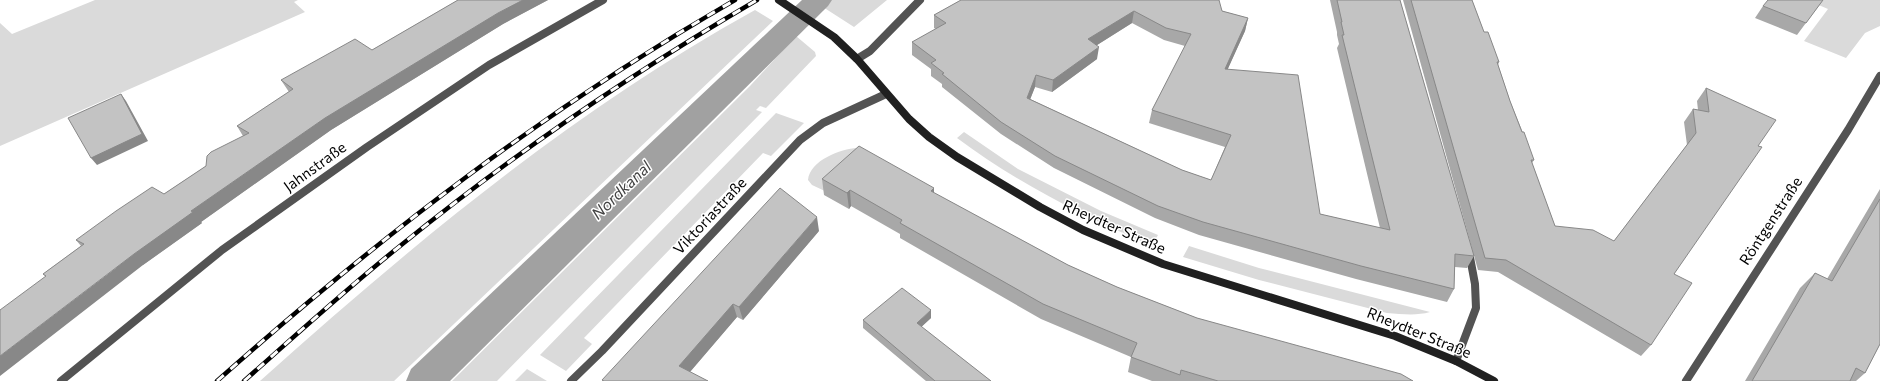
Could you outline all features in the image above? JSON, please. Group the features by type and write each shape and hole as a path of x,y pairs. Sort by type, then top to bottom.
{"main road":[{"name":"Rheydter Straße","path":"779,0 826,31 857,59 909,119 929,136 958,157 1040,207 1083,230 1163,264 1395,336 1456,360 1494,381"}],"street":[{"name":"Jahnstraße","path":"60,381 222,250 367,146 489,65 603,0"},
{"path":"857,59 870,51 920,0"},
{"name":"Röntgenstraße","path":"1686,381 1848,130 1880,76"},
{"name":"Viktoriastraße","path":"571,381 602,351 800,140 823,123 886,94"},
{"path":"1456,360 1476,308 1475,284 1467,246"}],"shaded area":[{"path":"95,0 298,0 294,2 305,12 0,146 0,23 12,34"},
{"path":"812,0 887,0 854,27"},
{"path":"1807,0 1880,0 1880,26 1865,33 1846,58 1804,41 1828,9"},
{"path":"755,10 773,21 394,381 260,381 377,279 497,181 559,135 623,91 688,49"},
{"path":"796,36 815,52 816,56 766,108 760,106 756,110 762,112 497,381 452,381 750,86"},
{"path":"776,113 804,123 771,156 763,153 584,338 592,344 566,371 540,355"},
{"path":"964,132 1018,169 1101,211 1158,235 1152,246 1076,211 1003,170 957,138"},
{"path":"857,148 827,192 812,185 808,180 810,173 820,161 835,153"},
{"path":"1189,246 1259,268 1430,312 1414,314 1387,313 1259,280 1183,257"},
{"path":"527,369 547,381 515,381"}],"building":[{"path":"458,0 523,0 498,13 325,118 191,211 193,212 134,254 0,356 0,310 46,276 43,274 84,244 76,240 116,211 152,187 164,194 206,166 207,156 211,152 249,133 237,126 293,89 281,80 355,39 372,50"},
{"path":"961,0 1219,0 1222,11 1248,18 1225,69 1298,75 1320,214 1390,230 1342,35 1344,35 1337,0 1400,0 1474,256 1455,254 1454,289 1361,266 1203,222 1158,206 1055,156 1001,122 942,74 944,73 931,63 936,60 912,42 946,23 934,15","holes":["1134,11 1166,28 1191,34 1152,110 1231,135 1211,180 1182,170 1027,98 1036,75 1053,80 1099,47 1088,39"]},
{"path":"1411,0 1472,0 1484,32 1488,32 1499,62 1497,62 1510,101 1522,132 1524,132 1534,160 1531,160 1555,226 1593,230 1614,241 1696,133 1693,109 1709,112 1706,88 1776,120 1758,146 1762,147 1674,274 1692,283 1651,345 1506,260 1485,258"},
{"path":"1768,0 1823,0 1806,23 1763,6"},
{"path":"121,94 142,134 91,158 68,118"},
{"path":"859,146 934,188 931,191 1068,265 1117,287 1197,318 1401,374 1413,381 1218,381 1181,370 1180,375 1131,357 1137,343 1043,304 900,223 902,220 850,190 847,193 822,179"},
{"path":"780,188 817,217 739,307 733,304 679,366 708,381 602,380"},
{"path":"1880,199 1880,344 1865,373 1856,368 1850,381 1752,381 1815,273 1832,281"},
{"path":"902,288 931,310 917,323 991,381 935,381 863,320"}],"waterway":[{"name":"Nordkanal","path":"425,381 818,0"}],"railway":[{"path":"217,381 340,276 466,177 531,130 598,85 665,41 735,0"},
{"path":"244,381 380,262 485,179 574,116 664,56 757,0"}]}
